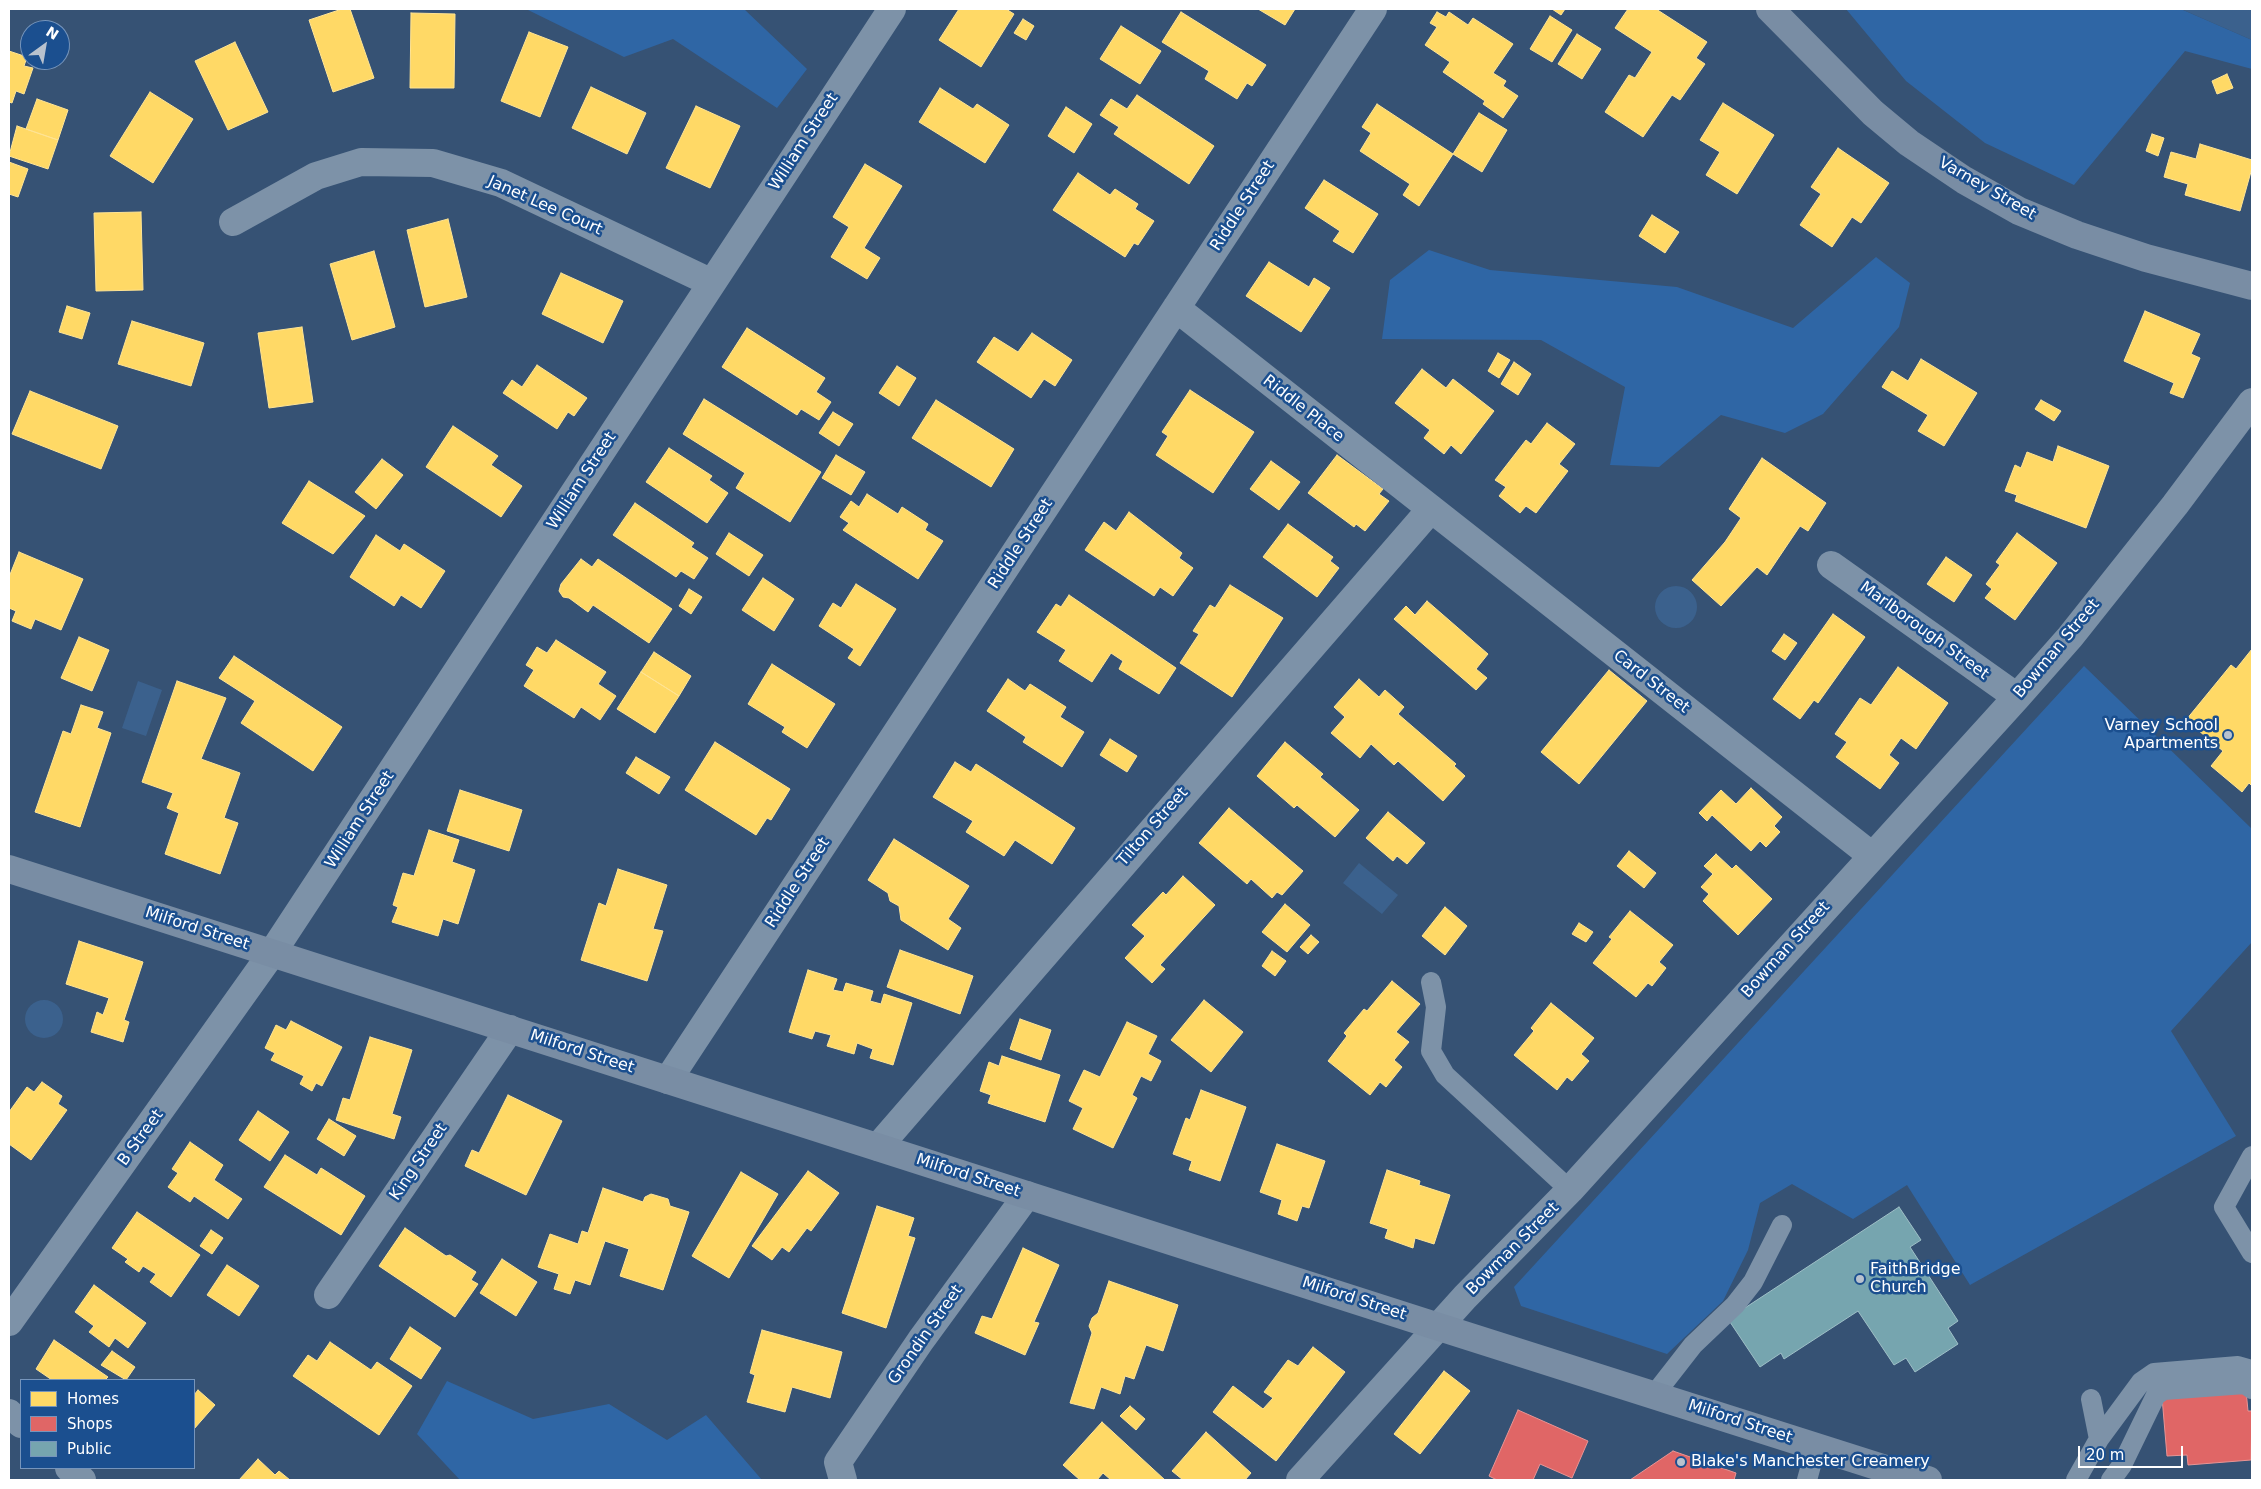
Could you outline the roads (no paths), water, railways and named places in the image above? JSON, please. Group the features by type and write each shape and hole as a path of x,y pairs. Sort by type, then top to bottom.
{"street":[{"name":"William Street","path":"272,953 892,9"},
{"name":"Riddle Street","path":"668,1080 1373,9"},
{"name":"Varney Street","path":"1770,9 1873,113 1909,143 1980,189 2019,211 2077,235 2146,258 2252,286"},
{"name":"Janet Lee Court","path":"233,222 316,176 360,162 433,163 501,183 712,282"},
{"name":"Riddle Place","path":"1176,308 1431,509"},
{"name":"Bowman Street","path":"1300,1480 1439,1327 1570,1190 1871,855 2017,697 2076,629 2175,505 2252,402"},
{"name":"Card Street","path":"1431,509 1871,855"},
{"name":"Tilton Street","path":"878,1147 1431,509"},
{"name":"Marlborough Street","path":"1831,564 2017,697"},
{"name":"Milford Street","path":"9,869 1816,1447 1889,1475 1928,1480"},
{"name":"B Street","path":"9,1322 272,953"},
{"name":"King Street","path":"328,1295 510,1029"},
{"name":"Grondin Street","path":"843,1480 838,1462 921,1340 1027,1195"},
{"path":"9,1412 20,1423"},
{"path":"70,1469 82,1480"}],"lane":[{"path":"1431,982 1436,1007 1430,1051 1445,1074 1570,1190"},
{"path":"2252,1156 2224,1207 2252,1253"},
{"path":"1654,1395 1693,1345 1735,1305 1753,1282 1782,1225"},
{"path":"2076,1480 2099,1439 2141,1382 2154,1374 2238,1366 2252,1370"},
{"path":"2111,1480 2122,1465 2156,1395 2164,1390 2245,1384 2252,1389"},
{"path":"2091,1399 2099,1439"},
{"path":"1807,1480 1816,1447"}],"place":[{"name":"Varney School Apartments","path":"2228,735"},
{"name":"FaithBridge Church","path":"1860,1279"},
{"name":"Blake's Manchester Creamery","path":"1681,1462"}]}
